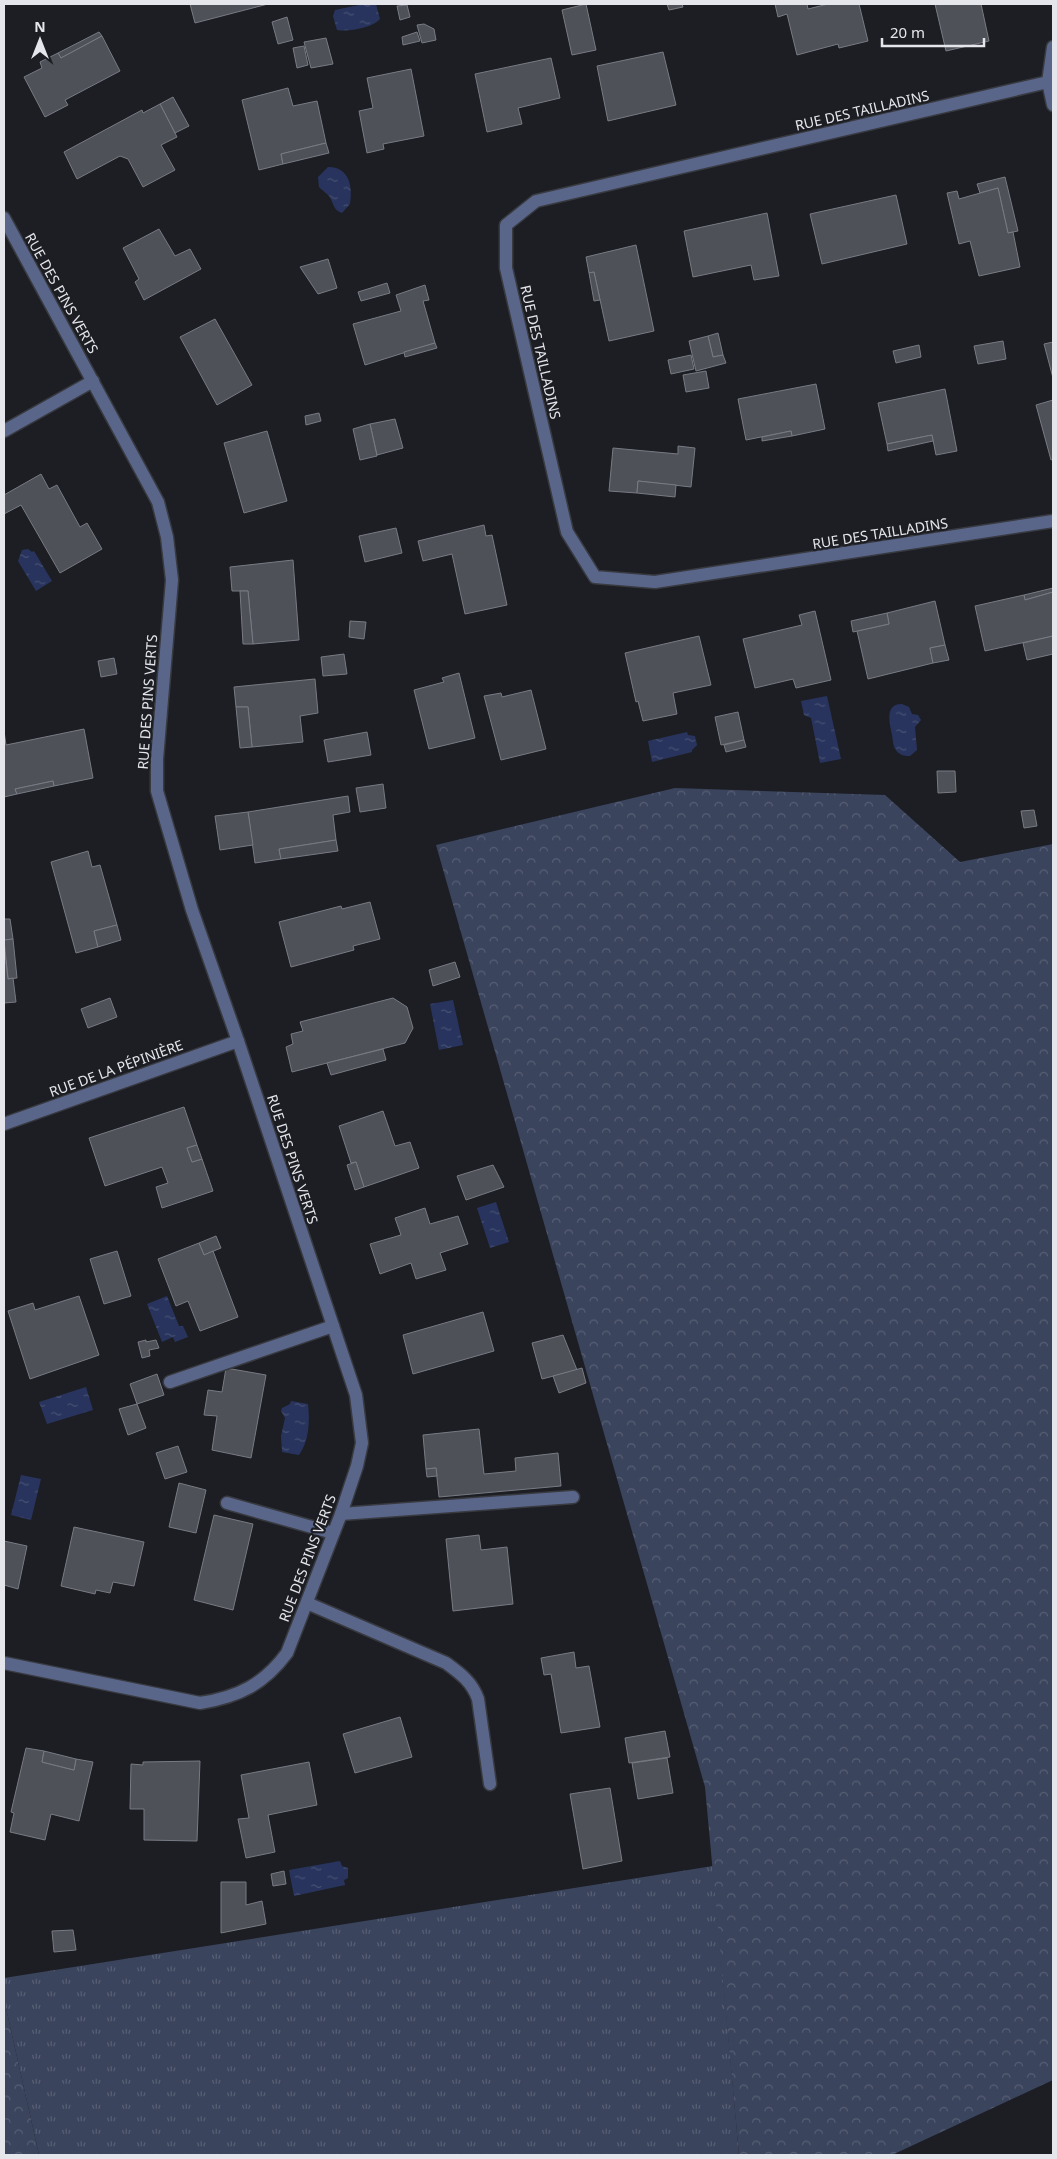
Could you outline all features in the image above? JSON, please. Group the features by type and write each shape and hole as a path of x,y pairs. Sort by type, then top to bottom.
{"street":[{"path":"1053,47 1048,82 1053,104"},
{"name":"RUE DES TAILLADINS","path":"1048,82 536,201 506,225 506,268 567,532 595,578 655,582 1053,522"},
{"name":"RUE DES PINS VERTS","path":"4,218 158,502 167,537 172,580 157,759 158,791 192,910 238,1041 356,1395 362,1443 358,1466 341,1514 287,1652 276,1668 244,1691 224,1699 200,1703 4,1663"},
{"path":"4,431 93,381"},
{"name":"RUE DE LA PÉPINIÈRE","path":"4,1124 238,1041"},
{"path":"170,1382 333,1326"},
{"path":"341,1514 573,1497"},
{"path":"227,1503 333,1532"},
{"path":"307,1603 446,1663 464,1676 474,1687 478,1699 490,1784"}],"green space":[{"path":"675,788 885,795 960,862 1053,844 1053,2080 892,2155 739,2155 705,1787 436,845"},
{"path":"713,1866 739,2155 39,2155 4,1999 4,1978"},
{"path":"4,1999 39,2155 4,2155"}],"water":[{"path":"364,4 376,4 380,19 360,29 337,30 333,16 335,10"},
{"path":"328,167 341,170 350,184 350,204 342,213 336,210 330,197 319,187 318,177"},
{"path":"28,549 32,552 34,551 52,581 36,591 18,561 22,550"},
{"path":"827,696 841,759 820,763 811,718 804,715 801,701"},
{"path":"902,704 909,707 912,714 918,715 921,720 915,727 917,750 910,756 900,754 895,749 890,725 890,711 896,705"},
{"path":"687,732 688,735 695,736 697,745 692,752 652,762 648,741"},
{"path":"453,1000 463,1045 439,1050 430,1004"},
{"path":"496,1202 509,1242 490,1248 477,1208"},
{"path":"167,1296 179,1326 183,1326 188,1337 175,1342 173,1337 162,1342 147,1304"},
{"path":"86,1387 93,1410 47,1424 39,1402"},
{"path":"291,1401 308,1404 308,1431 305,1444 299,1455 282,1452 281,1436 285,1418 281,1411"},
{"path":"21,1475 41,1479 31,1520 11,1515"},
{"path":"340,1861 342,1866 348,1868 348,1878 344,1880 345,1885 294,1896 289,1870"}],"building":[{"path":"190,4 268,4 195,23"},
{"path":"586,4 596,50 572,55 562,10"},
{"path":"667,4 682,4 683,7 669,10"},
{"path":"775,4 807,4 808,9 828,4 859,4 868,41 839,48 838,44 797,55 787,14 778,17"},
{"path":"935,4 981,4 989,41 946,51"},
{"path":"407,5 410,17 400,20 397,6"},
{"path":"287,17 293,40 278,44 272,22"},
{"path":"424,24 434,29 436,40 422,43 417,25"},
{"path":"99,32 102,36 61,58 58,53"},
{"path":"417,32 420,41 403,45 402,37"},
{"path":"102,36 120,71 65,100 68,105 45,117 24,77 42,68 40,62 58,53 61,58"},
{"path":"326,38 333,64 311,68 304,42"},
{"path":"304,46 308,65 297,68 293,48"},
{"path":"663,52 676,105 608,121 597,66"},
{"path":"551,58 560,98 518,108 522,124 487,132 475,74"},
{"path":"411,69 424,136 383,144 384,149 367,153 359,111 373,108 367,78"},
{"path":"288,88 293,106 317,101 326,143 281,154 283,164 259,170 242,100"},
{"path":"173,97 189,126 175,133 160,104"},
{"path":"160,104 177,137 161,145 175,170 143,187 128,159 120,156 77,179 64,152 142,110 143,113"},
{"path":"326,143 329,153 283,164 281,154"},
{"path":"1005,177 1018,231 1008,233 998,188 980,193 977,184"},
{"path":"998,188 1008,233 1013,232 1020,267 979,276 970,241 959,244 947,193 957,191 959,199"},
{"path":"896,195 907,244 822,264 810,214"},
{"path":"767,213 779,276 754,280 751,265 693,277 684,231"},
{"path":"159,229 175,256 190,249 201,269 144,300 135,282 139,279 123,248"},
{"path":"636,245 654,331 609,341 594,272 589,273 586,257"},
{"path":"328,259 337,288 318,294 300,267"},
{"path":"594,272 600,300 594,301 589,273"},
{"path":"387,283 390,293 361,301 358,292"},
{"path":"425,285 429,300 423,301 435,343 365,365 353,324 401,311 396,295"},
{"path":"215,319 252,385 217,405 180,337"},
{"path":"718,333 723,355 713,357 708,336"},
{"path":"708,336 713,357 723,355 726,363 696,371 689,341"},
{"path":"1003,341 1006,359 978,364 974,346"},
{"path":"1053,342 1053,378 1044,344"},
{"path":"435,343 437,348 405,357 404,352"},
{"path":"919,345 921,357 896,363 893,351"},
{"path":"691,355 694,369 671,374 668,360"},
{"path":"706,371 709,388 686,392 683,375"},
{"path":"816,384 825,429 792,436 791,431 746,440 738,399"},
{"path":"945,389 957,451 936,455 932,435 887,444 878,403"},
{"path":"1053,400 1053,459 1051,460 1036,405"},
{"path":"319,413 321,421 306,425 305,416"},
{"path":"395,419 403,448 377,455 370,424"},
{"path":"370,424 377,456 360,460 353,429"},
{"path":"267,431 287,501 244,513 224,443"},
{"path":"791,431 792,436 762,441 762,437"},
{"path":"932,435 933,441 888,451 887,444"},
{"path":"678,446 695,448 691,487 638,481 637,493 609,491 613,448 678,454"},
{"path":"41,474 49,489 57,485 80,527 87,523 102,549 60,573 21,505 4,514 4,495"},
{"path":"638,481 676,485 675,497 637,493"},
{"path":"484,525 486,536 492,535 507,605 465,614 452,554 423,561 418,541"},
{"path":"396,528 402,553 365,562 359,536"},
{"path":"293,560 299,640 253,644 248,591 232,591 230,567"},
{"path":"1053,588 1053,592 1025,600 1024,595"},
{"path":"240,591 248,591 253,644 243,644"},
{"path":"1053,592 1053,636 985,651 975,606 1024,595 1025,600"},
{"path":"935,601 945,645 930,648 933,663 868,679 857,631 889,624 887,613"},
{"path":"815,611 831,680 796,688 793,679 755,688 743,639 802,625 799,615"},
{"path":"887,613 889,624 853,632 851,621"},
{"path":"350,621 366,622 364,639 349,637"},
{"path":"699,636 711,685 673,693 677,714 643,721 638,701 636,702 625,653"},
{"path":"1053,636 1053,654 1027,660 1023,643"},
{"path":"945,645 949,660 933,663 930,648"},
{"path":"344,654 347,674 323,676 321,657"},
{"path":"114,658 117,674 101,677 98,661"},
{"path":"459,673 475,738 429,749 414,690 444,682 442,678"},
{"path":"315,679 318,713 300,716 303,742 252,747 248,707 236,707 234,687"},
{"path":"531,690 546,749 501,760 484,696 501,693 502,697"},
{"path":"236,707 248,707 252,747 240,748"},
{"path":"738,712 744,740 721,745 715,717"},
{"path":"84,729 93,778 54,786 53,781 15,789 17,794 4,797 4,731 6,745"},
{"path":"367,732 371,755 328,762 324,740"},
{"path":"744,740 746,747 726,752 724,745"},
{"path":"937,771 955,771 956,792 938,793"},
{"path":"53,781 54,786 17,794 15,789"},
{"path":"383,784 386,808 360,812 356,788"},
{"path":"348,796 350,812 333,815 336,840 279,849 281,859 255,863 248,812"},
{"path":"1034,810 1037,826 1024,828 1021,811"},
{"path":"248,812 253,845 220,850 215,816"},
{"path":"336,840 338,851 281,859 279,849"},
{"path":"88,851 92,867 100,865 117,925 94,931 98,947 76,953 51,862"},
{"path":"370,902 380,939 353,946 354,950 291,967 279,922 341,906 342,909"},
{"path":"4,919 10,919 13,939 4,940"},
{"path":"117,925 121,940 98,947 94,931"},
{"path":"13,939 17,978 8,979 4,940"},
{"path":"4,945 8,979 13,978 16,1002 4,1003"},
{"path":"455,962 460,977 433,986 429,970"},
{"path":"110,998 117,1017 88,1028 81,1009"},
{"path":"393,998 407,1007 413,1028 405,1043 292,1072 286,1047 293,1044 291,1034 303,1031 300,1022"},
{"path":"383,1049 386,1060 331,1075 327,1063"},
{"path":"184,1107 197,1145 187,1148 192,1162 202,1159 213,1191 162,1208 156,1187 168,1183 162,1167 105,1186 89,1138"},
{"path":"383,1111 395,1146 410,1142 419,1168 364,1187 356,1162 351,1163 339,1126"},
{"path":"197,1145 202,1159 192,1162 187,1148"},
{"path":"356,1162 364,1187 355,1190 347,1165"},
{"path":"493,1165 504,1187 466,1200 457,1176"},
{"path":"425,1208 430,1224 458,1216 468,1244 440,1253 446,1270 416,1279 411,1263 380,1274 370,1244 401,1235 395,1218"},
{"path":"216,1236 221,1248 204,1255 199,1243"},
{"path":"199,1243 204,1255 213,1251 238,1317 200,1331 188,1301 176,1306 158,1259"},
{"path":"117,1251 131,1296 104,1304 90,1259"},
{"path":"79,1296 99,1355 30,1379 8,1311 33,1303 35,1310"},
{"path":"483,1312 494,1351 413,1374 403,1335"},
{"path":"563,1335 577,1370 542,1379 532,1343"},
{"path":"146,1340 146,1342 156,1340 159,1348 149,1350 150,1356 142,1358 138,1342"},
{"path":"226,1368 266,1375 251,1458 212,1450 217,1416 204,1415 208,1390 222,1392"},
{"path":"582,1368 586,1383 559,1393 553,1376"},
{"path":"157,1374 164,1395 137,1404 130,1384"},
{"path":"137,1404 146,1428 128,1435 119,1409"},
{"path":"479,1429 484,1474 516,1471 515,1458 558,1453 561,1486 439,1497 436,1468 426,1469 423,1435"},
{"path":"178,1446 187,1472 165,1479 156,1453"},
{"path":"436,1468 437,1476 427,1477 426,1469"},
{"path":"179,1483 206,1490 196,1533 169,1527"},
{"path":"214,1515 253,1524 233,1610 194,1600"},
{"path":"74,1527 144,1542 134,1586 113,1582 110,1593 96,1590 95,1594 61,1586"},
{"path":"479,1535 481,1550 507,1547 513,1604 453,1611 446,1539"},
{"path":"4,1541 27,1546 18,1589 4,1585"},
{"path":"574,1652 576,1668 589,1666 600,1727 561,1733 551,1674 544,1675 541,1658"},
{"path":"400,1717 412,1757 355,1773 343,1734"},
{"path":"665,1731 670,1757 629,1763 625,1738"},
{"path":"26,1748 44,1751 42,1762 74,1770 76,1759 93,1762 79,1821 51,1814 45,1840 10,1832 14,1813 11,1812"},
{"path":"44,1751 76,1759 74,1770 42,1762"},
{"path":"667,1758 673,1793 638,1799 632,1763"},
{"path":"200,1761 197,1841 144,1840 144,1809 130,1809 131,1764 143,1765 143,1762"},
{"path":"309,1762 317,1805 268,1815 275,1852 246,1858 238,1819 249,1818 241,1775"},
{"path":"610,1788 622,1861 583,1869 570,1794"},
{"path":"284,1871 286,1884 273,1886 271,1874"},
{"path":"221,1882 246,1882 246,1905 262,1901 266,1924 221,1933"},
{"path":"73,1930 76,1950 54,1952 52,1931"}]}
